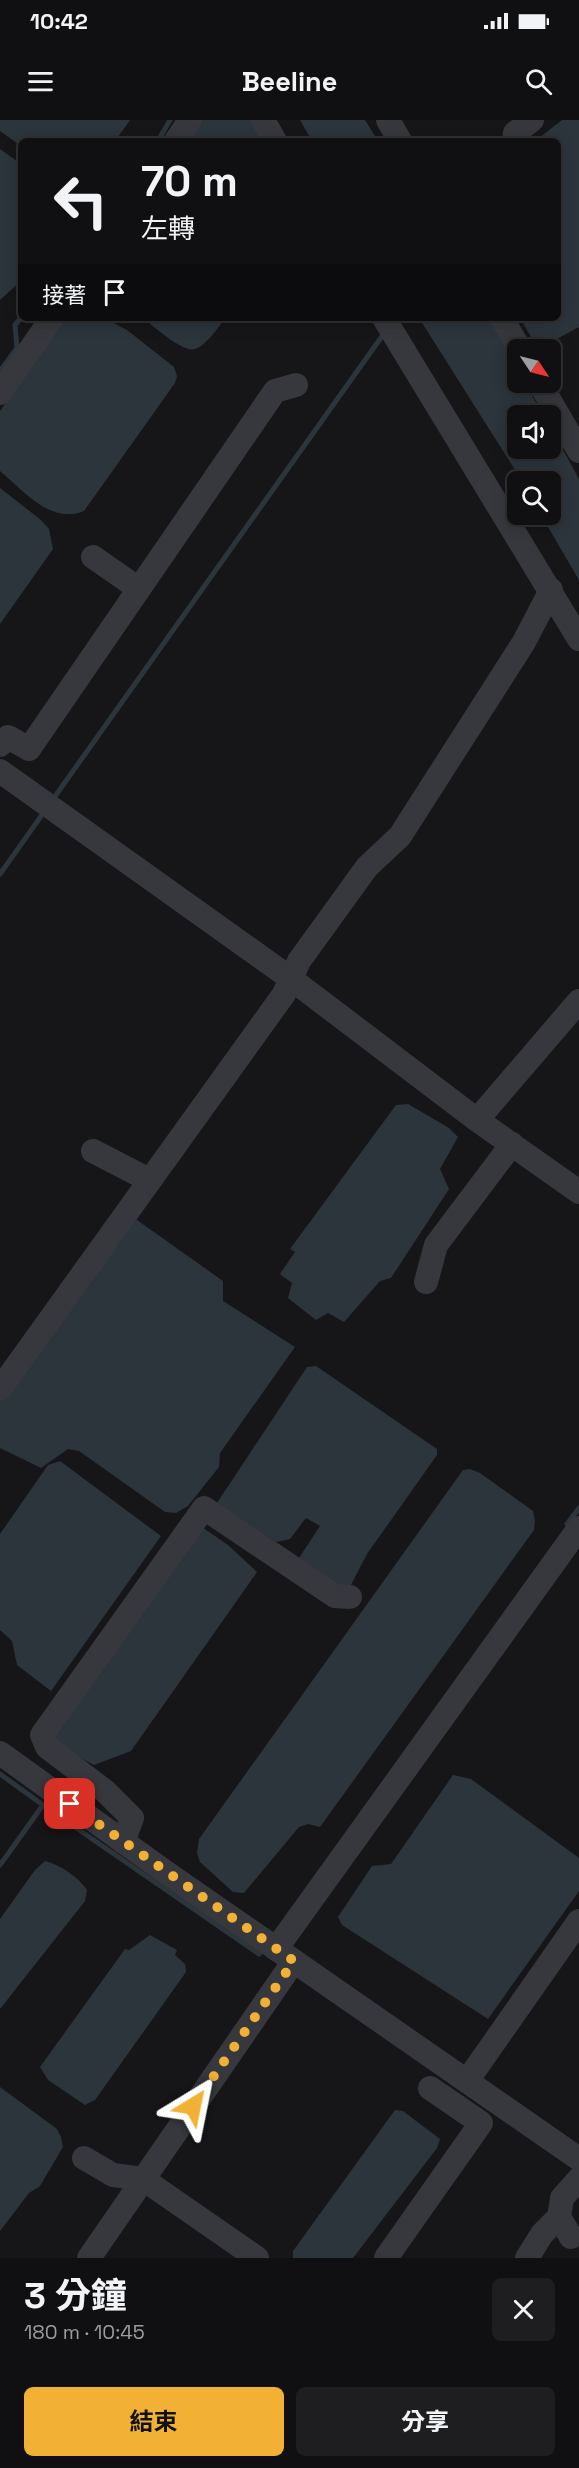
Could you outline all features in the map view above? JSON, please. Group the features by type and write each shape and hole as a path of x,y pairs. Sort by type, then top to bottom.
{"street":[{"path":"178,138 190,120"},
{"path":"263,120 274,138"},
{"path":"388,120 398,138"},
{"path":"514,138 515,133 532,120"},
{"path":"0,393 50,321"},
{"path":"386,321 579,639"},
{"path":"504,321 514,339"},
{"path":"0,745 8,737 29,749 275,391 296,386"},
{"path":"545,393 579,452"},
{"path":"93,556 139,589"},
{"path":"0,1389 284,994 299,961 367,867 400,836 524,642 551,590"},
{"path":"0,771 290,978 477,1119 579,1192"},
{"path":"477,1119 579,1001"},
{"path":"426,1282 436,1245 512,1144"},
{"path":"93,1151 149,1180"},
{"path":"123,1842 132,1818 105,1791 47,1747 42,1735 204,1508 335,1596 350,1597"},
{"path":"88,2258 143,2179 285,1955 579,1528"},
{"path":"0,1753 123,1842 467,2082 575,2151"},
{"path":"467,2082 579,1922"},
{"path":"387,2258 482,2123 430,2088"},
{"path":"84,2158 112,2175 143,2179 257,2258"},
{"path":"527,2258 542,2234 559,2217 562,2198 579,2179"},
{"path":"559,2217 571,2237"}],"shaded area":[{"path":"0,120 130,120 117,138 18,138 18,144 0,131"},
{"path":"198,120 268,120 278,138 186,138"},
{"path":"300,120 365,120 376,138 310,138"},
{"path":"562,120 579,120 579,327 557,339 532,339 522,321 561,321 561,138 539,138"},
{"path":"0,149 18,162 18,284 0,300"},
{"path":"64,321 110,321 127,330 174,367 177,376 175,383 84,511 72,514 49,510 28,496 0,471 0,411"},
{"path":"147,321 224,321 204,344 195,349 183,347"},
{"path":"421,321 491,321 507,351 507,393 531,393 537,405 507,405 507,457"},
{"path":"561,446 579,479 579,580 547,525 561,525 561,471 516,471 508,459 561,459"},
{"path":"0,488 49,529 53,549 0,624"},
{"path":"408,1104 449,1128 458,1137 440,1169 449,1189 391,1278 380,1281 344,1322 328,1313 316,1320 288,1298 292,1283 280,1274 295,1252 290,1249 396,1105"},
{"path":"130,1220 137,1220 223,1281 223,1301 295,1347 220,1453 219,1467 188,1506 176,1513 165,1512 79,1451 68,1449 41,1468 0,1448 0,1396"},
{"path":"316,1366 437,1449 437,1455 367,1554 351,1585 343,1587 299,1558 320,1526 306,1518 290,1539 276,1542 217,1503 307,1367"},
{"path":"60,1461 161,1536 51,1691 17,1665 12,1641 0,1630 0,1534 48,1465"},
{"path":"470,1469 480,1473 533,1511 534,1530 320,1827 308,1824 299,1827 244,1893 233,1892 200,1862 197,1853 199,1839 463,1470"},
{"path":"196,1523 228,1545 257,1572 131,1751 94,1765 45,1739"},
{"path":"453,1775 471,1779 579,1858 579,1891 488,2019 342,1925 338,1917 372,1866 391,1864"},
{"path":"45,1861 69,1872 79,1881 87,1890 85,1901 0,2009 0,1919 35,1870"},
{"path":"150,1935 177,1950 175,1955 185,1964 186,1972 95,2100 85,2105 48,2080 40,2067 125,1949 129,1950"},
{"path":"0,2087 57,2129 63,2147 40,2186 29,2193 0,2231"},
{"path":"395,2110 403,2111 440,2139 437,2148 353,2258 293,2258 293,2251"}],"waterway":[{"path":"160,138 170,120"},
{"path":"0,371 17,348 15,325 18,321"},
{"path":"51,802 385,332"},
{"path":"0,874 44,812"},
{"path":"567,1524 579,1508"},
{"path":"0,1774 43,1805"},
{"path":"0,1865 43,1805 259,1954 264,1947"}],"route":[{"path":"70,1804 294,1961 193,2106"}]}
